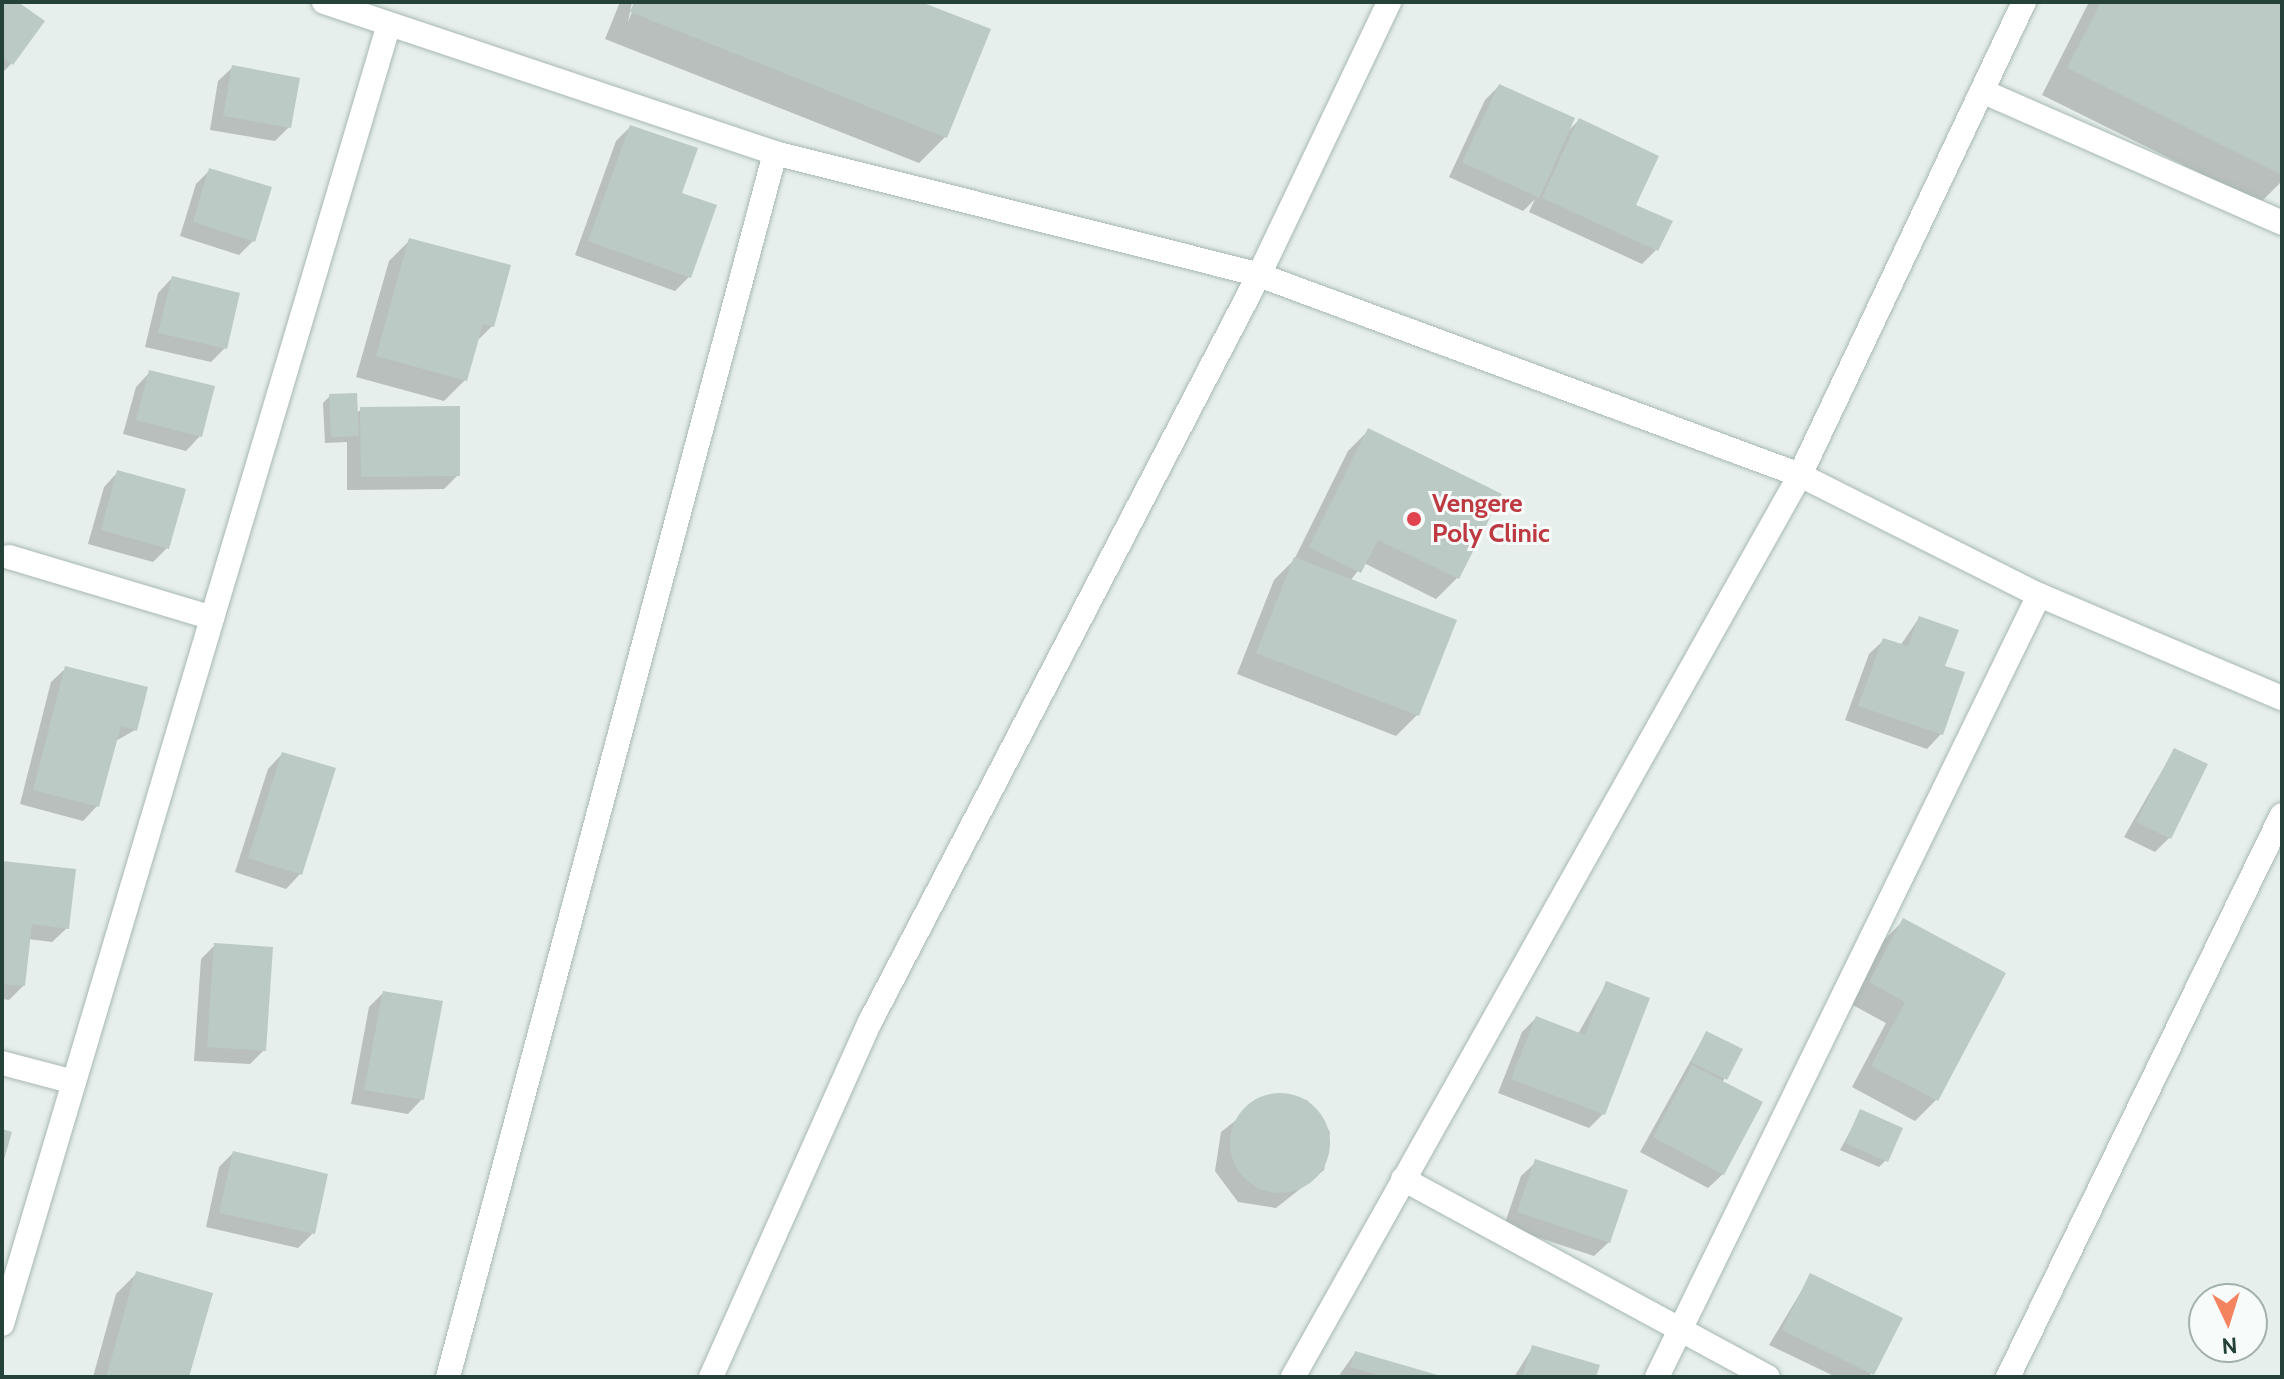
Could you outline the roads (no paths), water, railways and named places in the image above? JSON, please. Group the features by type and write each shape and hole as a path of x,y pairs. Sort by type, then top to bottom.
{"street":[{"path":"324,2 775,153 1259,275 1800,475 2039,595 2282,698"},
{"path":"711,1377 871,1020 1259,275 1389,2"},
{"path":"1293,1377 1800,475 2024,2"},
{"path":"2,1324 389,24"},
{"path":"1982,91 2282,223"},
{"path":"448,1377 775,153"},
{"path":"9,557 212,618"},
{"path":"1657,1377 2039,595"},
{"path":"2008,1377 2282,815"},
{"path":"2,1063 74,1082"},
{"path":"1403,1179 1768,1377"}],"place":[{"name":"Vengere Poly Clinic","path":"1414,519"}]}
